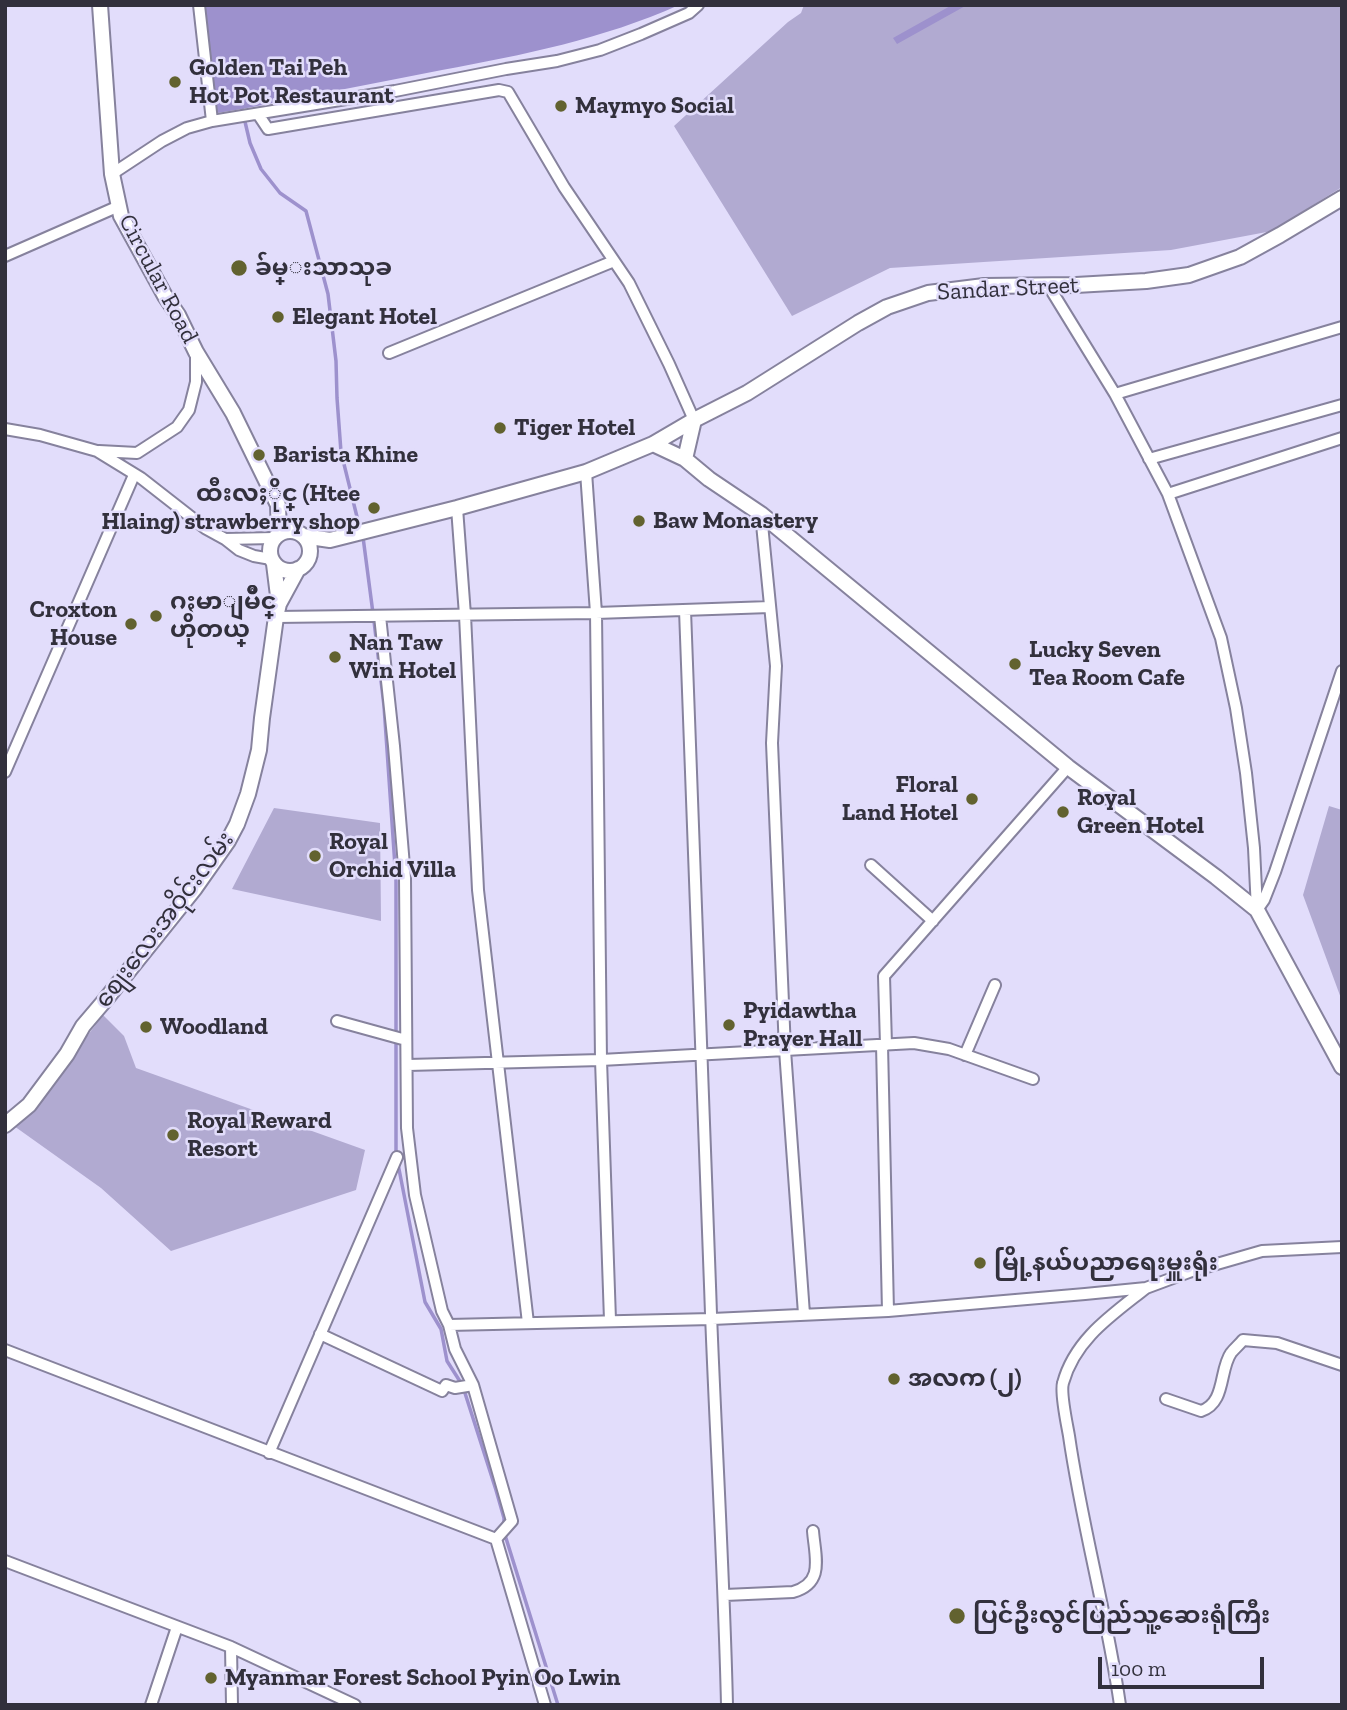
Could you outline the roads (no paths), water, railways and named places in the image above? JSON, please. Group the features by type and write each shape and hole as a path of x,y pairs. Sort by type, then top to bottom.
{"street":[{"name":"Circular Road","path":"100,5 112,174 121,216 233,413 278,505 277,536"},
{"path":"199,5 212,121"},
{"path":"112,174 187,128 212,121 557,61 600,50 641,34 689,13 698,5"},
{"path":"258,114 268,129 499,90 508,92 564,187 629,283 669,364 694,420 685,460"},
{"name":"Sandar Street","path":"330,540 586,472 653,444 747,393 887,307 928,293 984,286 1076,285 1146,281 1189,275 1240,257 1341,200"},
{"path":"5,256 119,206"},
{"path":"389,353 614,261"},
{"path":"1048,285 1115,394 1168,494 1221,638 1246,773 1257,910"},
{"path":"1115,394 1342,327"},
{"path":"5,429 40,435 97,451 137,453 177,428 189,410 196,382 196,352"},
{"path":"1149,459 1342,405"},
{"path":"1168,494 1342,438"},
{"path":"653,444 685,460 761,514 1068,767 1257,910 1342,1067"},
{"path":"97,451 141,478 205,528 239,550 273,562 285,570 298,569"},
{"path":"586,472 596,613 601,1060 610,1320"},
{"path":"5,772 134,475"},
{"path":"278,505 309,546 309,557"},
{"path":"457,508 465,615 478,890 528,1323"},
{"path":"761,514 776,666 772,743 785,1050 804,1314"},
{"path":"277,610 270,545 277,536 286,531 330,540"},
{"path":"225,539 277,536"},
{"path":"277,610 298,569 330,540"},
{"path":"277,610 366,617 770,607"},
{"name":"စျေးလေးအဝိုင်းလမ်း","path":"5,1125 29,1105 67,1054 83,1026 195,888 237,824 260,750 277,610"},
{"path":"685,610 725,1595 727,1705"},
{"path":"379,616 405,878 407,1128 415,1195 442,1311 471,1386 512,1521 498,1537"},
{"path":"1257,910 1275,872 1337,697 1342,671"},
{"path":"888,1311 884,976 1068,767"},
{"path":"871,865 933,920"},
{"path":"965,1055 995,985"},
{"path":"337,1021 405,1039"},
{"path":"408,1065 601,1060 914,1043 949,1049 1033,1079"},
{"path":"269,1453 397,1157"},
{"path":"449,1325 712,1319 888,1311 1146,1288 1189,1272 1262,1251 1342,1247"},
{"path":"1120,1705 1114,1661 1077,1489 1062,1385 1076,1351 1103,1322 1146,1288"},
{"path":"320,1334 442,1391 446,1385 455,1388 471,1386"},
{"path":"1166,1399 1201,1410 1206,1409 1213,1403 1219,1391 1230,1354 1244,1340 1277,1343 1342,1365"},
{"path":"5,1350 269,1453 498,1537"},
{"path":"725,1595 793,1592 803,1589 816,1574 813,1531"},
{"path":"498,1537 545,1705"},
{"path":"5,1561 231,1647 355,1705"},
{"path":"151,1705 177,1627"},
{"path":"231,1647 232,1705"}],"waterway":[{"path":"242,109 250,143 261,169 280,193 306,211 328,294 336,361 341,452 360,529"},
{"path":"363,537 384,706 396,881 396,1153"},
{"path":"398,1164 425,1302 441,1329 447,1361 461,1383"},
{"path":"464,1390 496,1490 504,1527"},
{"path":"505,1535 558,1705"}],"place":[{"name":"Golden Tai Peh Hot Pot Restaurant","path":"175,82"},
{"name":"Maymyo Social","path":"561,106"},
{"name":"ခ်မ္းသာသုခ","path":"239,268"},
{"name":"Elegant Hotel","path":"278,317"},
{"name":"Tiger Hotel","path":"500,428"},
{"name":"Barista Khine","path":"259,455"},
{"name":"ထီးလႈိုင္ (Htee Hlaing) strawberry shop","path":"374,508"},
{"name":"Baw Monastery","path":"639,521"},
{"name":"ဂႏမာျမိဳင္ ဟိုတယ္","path":"156,616"},
{"name":"Croxton House","path":"131,624"},
{"name":"Nan Taw Win Hotel","path":"335,657"},
{"name":"Lucky Seven Tea Room Cafe","path":"1015,664"},
{"name":"Floral Land Hotel","path":"972,799"},
{"name":"Royal Green Hotel","path":"1063,812"},
{"name":"Royal Orchid Villa","path":"315,856"},
{"name":"Pyidawtha Prayer Hall","path":"729,1025"},
{"name":"Woodland","path":"146,1027"},
{"name":"Royal Reward Resort","path":"173,1135"},
{"name":"မြို့နယ်ပညာရေးမှူးရုံး","path":"980,1263"},
{"name":"အလက (၂)","path":"894,1379"},
{"name":"ပြင်ဦးလွင်ပြည်သူ့ဆေးရုံကြီး","path":"957,1616"},
{"name":"Myanmar Forest School Pyin Oo Lwin","path":"211,1678"}]}
